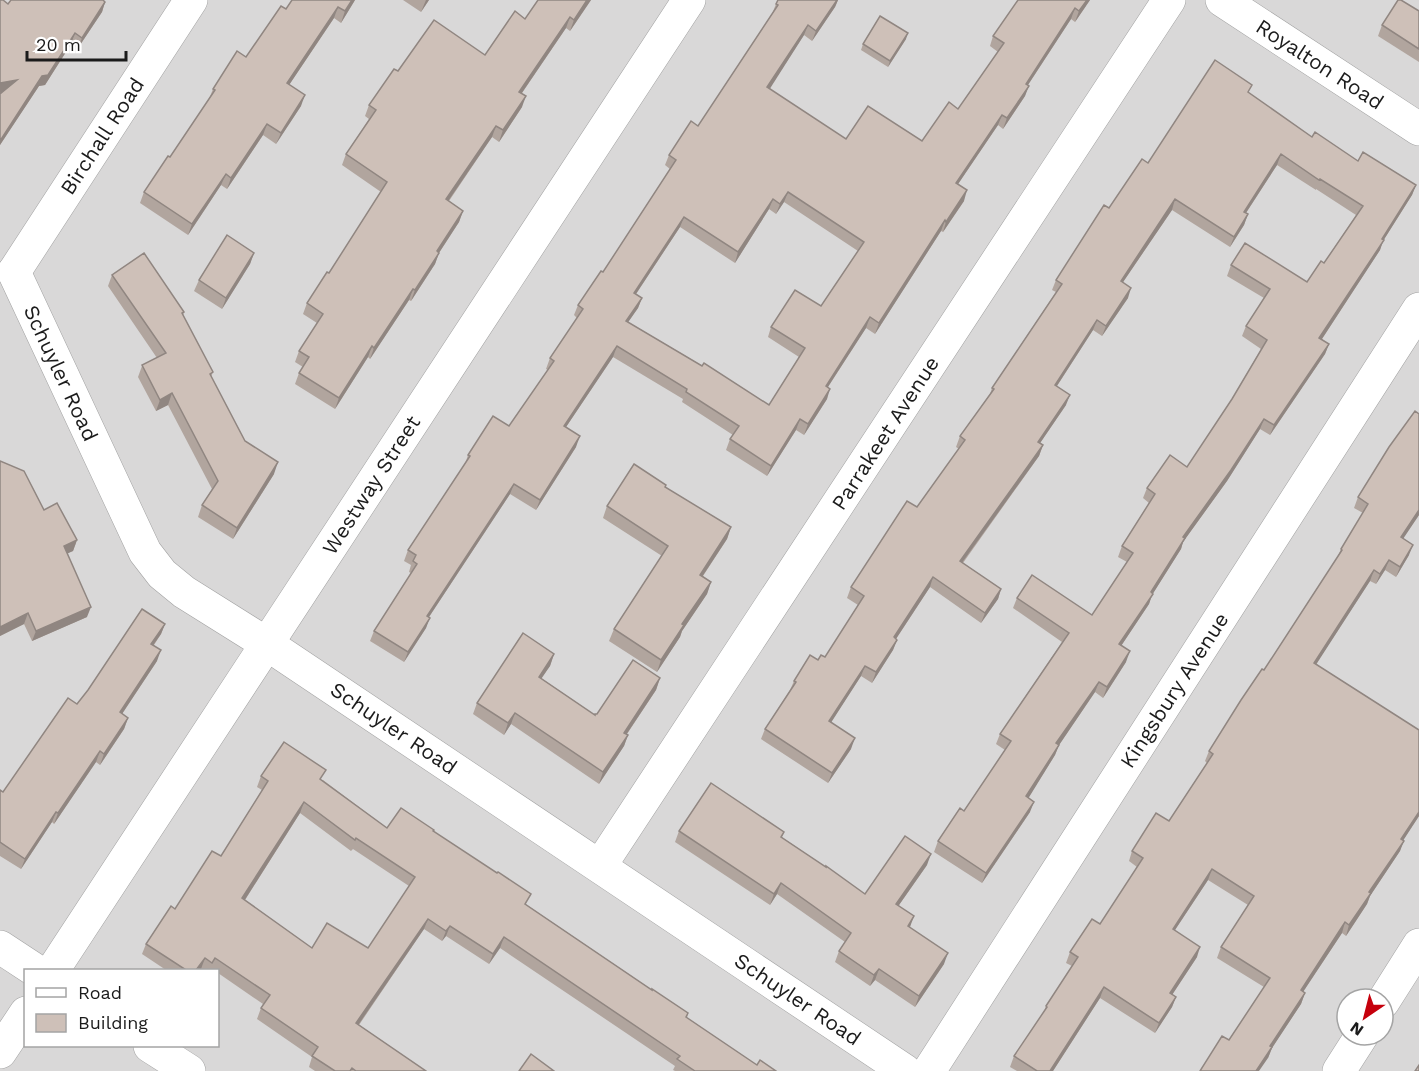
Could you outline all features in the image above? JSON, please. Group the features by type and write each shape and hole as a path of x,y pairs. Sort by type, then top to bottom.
{"street":[{"name":"Birchall Road","path":"7,272 191,0"},
{"name":"Westway Street","path":"54,969 689,0"},
{"name":"Parrakeet Avenue","path":"600,866 1169,0"},
{"name":"Royalton Road","path":"1222,0 1419,129"},
{"name":"Schuyler Road","path":"7,272 145,552 162,574 184,592 267,644 905,1071"},
{"name":"Kingsbury Avenue","path":"929,1071 1419,309"},
{"path":"1392,987 1419,945"},
{"path":"0,947 33,969"},
{"path":"0,1052 24,1016"},
{"path":"152,1047 189,1071"},
{"path":"1339,1071 1354,1047"}],"shaded area":[{"path":"0,0 1419,0 1419,1071 0,1071"}],"building":[{"path":"0,0 8,4 11,0 103,0 105,2 82,38 75,33 48,75 42,76 0,141 0,94 17,80 0,83"},
{"path":"292,0 352,0 345,11 338,7 287,83 305,95 281,133 267,124 231,178 226,174 192,224 144,192 215,90 213,89 237,51 246,57 281,6 286,9"},
{"path":"538,0 587,0 574,20 570,17 519,92 526,96 503,130 496,126 446,199 463,211 415,290 413,289 374,348 372,346 339,398 299,373 309,357 299,351 323,314 307,303 327,272 329,273 387,182 346,154 376,110 369,105 394,69 398,71 434,20 485,55 515,11 525,19"},
{"path":"778,0 837,0 816,31 808,25 767,87 846,139 868,106 922,141 949,102 958,109 1004,43 993,36 1018,0 1087,0 1079,11 1075,8 1026,84 1029,86 1007,118 1002,115 956,183 967,190 879,323 870,317 826,386 830,389 808,424 800,419 771,466 730,439 739,426 686,392 687,389 617,346 564,426 580,436 540,500 514,484 427,616 430,618 408,652 374,631 417,564 413,561 416,555 408,550 470,456 468,455 493,416 509,426 554,361 550,358 583,309 578,305 601,271 603,272 676,160 669,155 691,121 698,126 778,5 776,4","holes":["788,192 864,242 821,306 795,290 771,327 805,348 769,405 704,363 702,366 626,321 642,298 634,293 684,217 738,252 773,199 780,204"]},
{"path":"1398,0 1419,11 1419,49 1382,25"},
{"path":"880,16 908,33 890,61 863,44"},
{"path":"1215,60 1252,85 1248,92 1312,137 1315,132 1358,161 1363,152 1416,185 1382,239 1384,240 1319,338 1329,344 1274,425 1264,419 1183,537 1185,538 1151,592 1153,594 1119,644 1130,651 1107,687 1099,682 1056,743 1059,745 1026,796 1034,802 986,873 938,841 960,808 964,811 1011,741 1000,734 1069,633 1017,598 1032,575 1092,615 1133,553 1122,546 1155,494 1147,488 1170,455 1187,467 1232,399 1267,340 1246,326 1270,289 1231,265 1245,243 1307,282 1321,261 1324,263 1363,206 1281,154 1244,212 1248,214 1234,237 1175,199 1121,281 1131,288 1106,326 1097,320 1055,385 1070,395 1038,442 1043,445 960,561 1001,589 985,613 933,577 894,637 897,640 876,672 865,666 829,721 855,738 832,773 765,729 796,682 794,681 810,655 818,660 821,655 825,657 864,596 851,587 907,501 917,507 965,440 960,436 994,389 992,388 1062,284 1056,280 1104,205 1109,208 1142,159 1148,163"},
{"path":"227,235 254,253 226,298 199,280"},
{"path":"144,253 184,312 182,313 213,372 210,374 245,441 278,462 237,528 202,505 218,481 172,393 160,400 142,365 166,353 112,275"},
{"path":"1415,411 1419,414 1419,510 1401,537 1413,545 1400,567 1389,560 1380,574 1374,570 1314,663 1419,730 1419,812 1401,839 1404,841 1349,925 1345,922 1301,990 1305,993 1256,1071 1200,1071 1222,1036 1229,1040 1270,978 1221,947 1254,896 1212,869 1173,929 1200,947 1170,993 1176,997 1159,1023 1104,987 1050,1071 1037,1071 1014,1056 1078,957 1070,952 1092,919 1100,924 1143,858 1132,851 1156,813 1169,821 1213,754 1209,751 1241,700 1262,669 1264,670 1342,550 1368,504 1358,497"},
{"path":"0,461 24,471 44,510 57,503 77,540 64,546 91,607 36,631 28,613 0,627"},
{"path":"634,464 666,485 665,487 731,527 700,575 711,582 661,660 614,629 668,546 607,506"},
{"path":"142,609 165,624 151,644 161,650 120,712 128,718 104,754 100,751 25,859 0,842 0,790 3,792 68,698 77,704 88,690"},
{"path":"523,633 554,654 539,677 595,715 633,660 660,678 624,733 628,735 603,772 515,713 508,723 477,703"},
{"path":"284,742 326,770 320,779 387,828 401,808 531,894 525,904 688,1013 686,1017 757,1065 760,1060 776,1071 695,1071 677,1059 680,1056 504,937 493,954 450,926 446,931 428,919 356,1023 426,1071 356,1071 352,1068 350,1071 335,1071 312,1056 318,1047 261,1008 270,995 215,958 212,963 205,958 197,969 184,969 146,944 171,906 175,909 212,851 221,856 268,781 261,776","holes":["304,802 355,840 356,838 415,877 368,948 327,923 312,948 242,898"]},
{"path":"711,783 784,832 781,837 865,894 905,836 931,854 896,904 914,916 908,926 948,953 919,996 879,969 874,975 839,951 851,933 781,883 774,894 679,831"},
{"path":"531,1054 554,1071 519,1071"}]}
